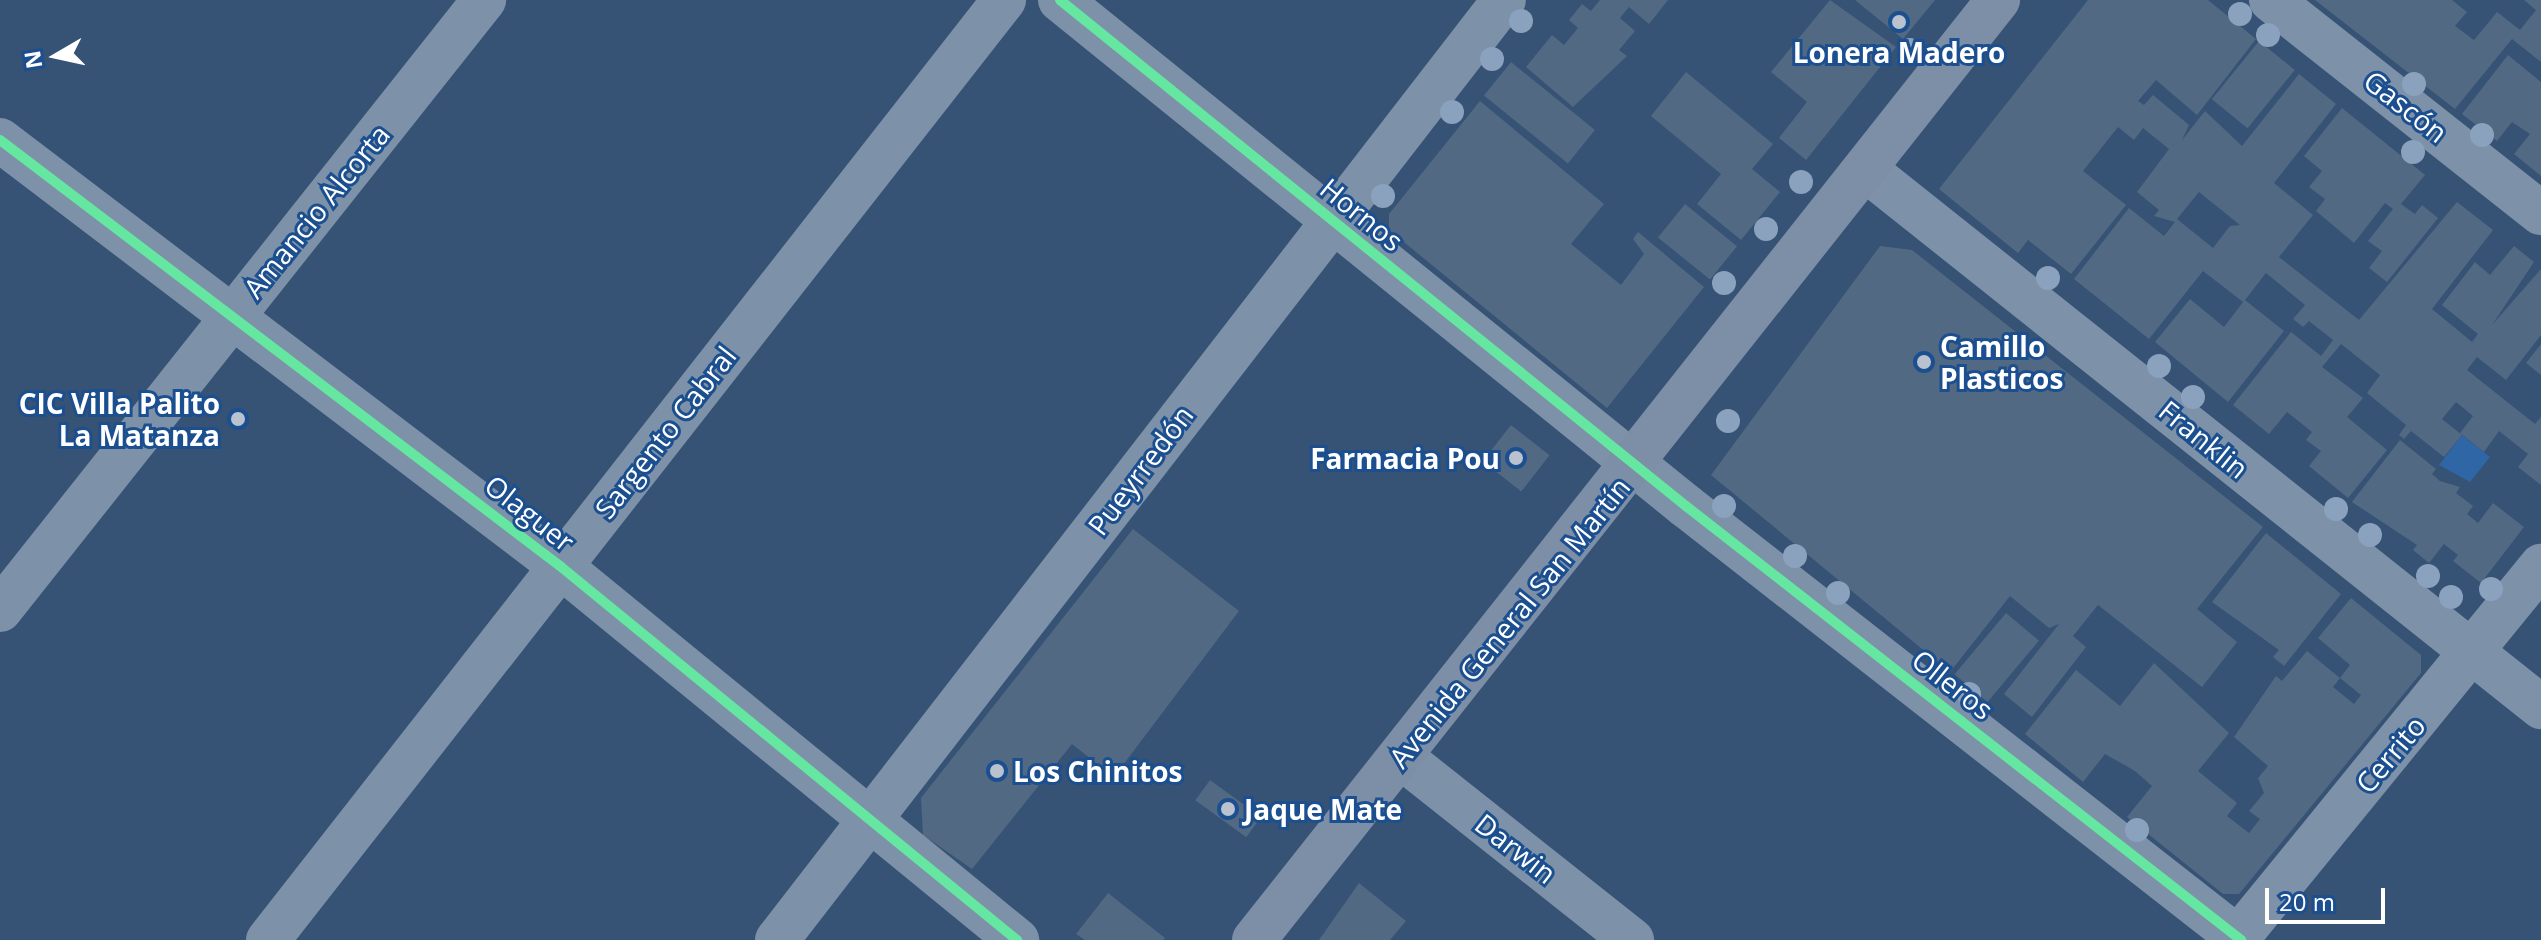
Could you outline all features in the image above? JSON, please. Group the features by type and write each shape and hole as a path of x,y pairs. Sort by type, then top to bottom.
{"main road":[{"name":"Avenida General San Martín","path":"1263,937 1401,757 1998,0"}],"street":[{"name":"Amancio Alcorta","path":"0,610 484,0"},
{"name":"Sargento Cabral","path":"268,940 1004,0"},
{"name":"Hornos","path":"1060,0 1635,464"},
{"name":"Pueyrredón","path":"777,940 1504,0"},
{"name":"Gascón","path":"2271,0 2541,213"},
{"name":"Olaguer","path":"0,140 560,566 870,823 1017,940"},
{"name":"Franklin","path":"1866,170 2541,707"},
{"name":"Olleros","path":"1635,464 2239,939"},
{"name":"Cerrito","path":"2239,939 2473,655 2541,566"},
{"name":"Darwin","path":"1401,757 1632,940"}],"shaded area":[{"path":"2462,435 2490,457 2470,482 2439,465"}],"building":[{"path":"1600,0 1668,0 1649,24 1629,7 1620,18 1635,31 1619,50 1627,56 1573,107 1526,67 1552,35 1564,45 1578,28 1569,20 1582,4 1591,11"},
{"path":"1830,0 1896,47 1806,160 1779,138 1807,102 1771,72"},
{"name":"Lonera Madero","path":"1855,0 1935,0 1903,39"},
{"path":"2088,0 2208,0 2256,39 2197,115 2156,80 2138,101 2144,105 2153,95 2189,125 2182,140 2205,111 2242,146 2299,74 2336,104 2274,183 2313,215 2279,257 2359,320 2457,202 2493,230 2432,309 2472,342 2478,334 2442,305 2475,262 2490,275 2514,246 2534,262 2492,325 2541,269 2541,335 2506,380 2477,357 2467,370 2535,424 2541,417 2541,485 2518,467 2528,454 2499,431 2484,452 2460,433 2473,416 2456,402 2442,419 2462,435 2444,457 2411,431 2404,439 2399,435 2406,425 2367,393 2380,375 2341,344 2322,367 2363,398 2347,417 2387,450 2348,498 2309,466 2321,451 2306,440 2312,432 2287,412 2269,434 2233,405 2291,332 2321,356 2333,340 2309,321 2303,327 2293,319 2305,305 2266,273 2245,300 2284,331 2228,402 2155,342 2190,299 2224,327 2243,302 2203,271 2149,339 2074,279 2129,208 2164,236 2175,222 2154,216 2159,210 2137,192 2169,149 2143,128 2134,140 2118,127 2083,171 2126,205 2071,274 2028,240 2018,253 1939,189","holes":["2199,192 2240,225 2230,226 2213,248 2177,219"]},
{"path":"2315,0 2452,0 2467,12 2455,26 2474,40 2497,12 2520,30 2536,10 2524,0 2541,0 2541,62 2512,39 2455,109"},
{"path":"2259,41 2295,70 2248,128 2212,99"},
{"path":"2508,55 2541,82 2541,176 2514,154 2530,134 2512,122 2497,141 2462,114"},
{"path":"1511,62 1595,130 1568,163 1484,95"},
{"path":"1686,72 1773,144 1752,169 1780,192 1741,240 1697,204 1721,174 1651,116"},
{"path":"1480,101 1604,204 1571,244 1621,285 1644,254 1633,239 1638,232 1704,287 1607,408 1389,230 1389,214"},
{"path":"2342,108 2425,175 2401,204 2415,214 2422,205 2438,218 2387,282 2369,268 2382,251 2368,241 2393,209 2385,203 2354,243 2316,211 2325,199 2309,187 2322,171 2304,156"},
{"path":"1685,204 1737,246 1710,280 1658,237"},
{"name":"Camillo Plasticos","path":"1880,246 1912,250 2263,527 2197,609 2237,642 2202,687 2098,605 2073,636 2086,647 2032,717 2004,694 2059,624 2049,628 2010,596 1950,672 1711,475"},
{"path":"2541,344 2541,375 2526,363"},
{"name":"Farmacia Pou","path":"1511,425 1550,455 1521,491 1483,461"},
{"path":"2400,440 2436,469 2432,474 2440,481 2460,487 2456,493 2473,506 2467,514 2478,523 2493,503 2524,527 2481,583 2453,561 2458,555 2444,544 2429,563 2413,550 2417,545 2352,502"},
{"path":"1133,529 1239,611 1114,777 1072,744 972,869 923,835 921,798"},
{"path":"2266,533 2341,594 2284,666 2273,657 2279,650 2212,602"},
{"path":"2351,598 2421,655 2421,673 2239,894 2223,894 2127,817 2152,786 2135,771 2105,754 2083,782 2025,734 2076,670 2120,706 2154,663 2229,733 2198,771 2237,803 2227,816 2249,833 2260,819 2249,811 2264,793 2258,778 2268,766 2234,737 2276,676 2282,681 2307,651 2340,678 2350,665 2318,638","holes":["2340,678 2361,695 2354,704 2333,687"]},
{"path":"2006,613 2039,641 1988,702 1955,674"},
{"name":"Jaque Mate","path":"1210,780 1261,817 1246,837 1195,800"},
{"path":"1359,883 1406,921 1390,940 1319,940"},
{"path":"1108,893 1165,938 1085,940 1076,934"}],"cycle path":[{"path":"1060,0 1686,506 2241,940"},
{"path":"0,140 560,566 1017,940"}],"place":[{"name":"Lonera Madero","path":"1899,22"},
{"name":"Camillo Plasticos","path":"1924,362"},
{"name":"CIC Villa Palito La Matanza","path":"238,419"},
{"name":"Farmacia Pou","path":"1516,458"},
{"name":"Los Chinitos","path":"997,771"},
{"name":"Jaque Mate","path":"1228,809"}]}
